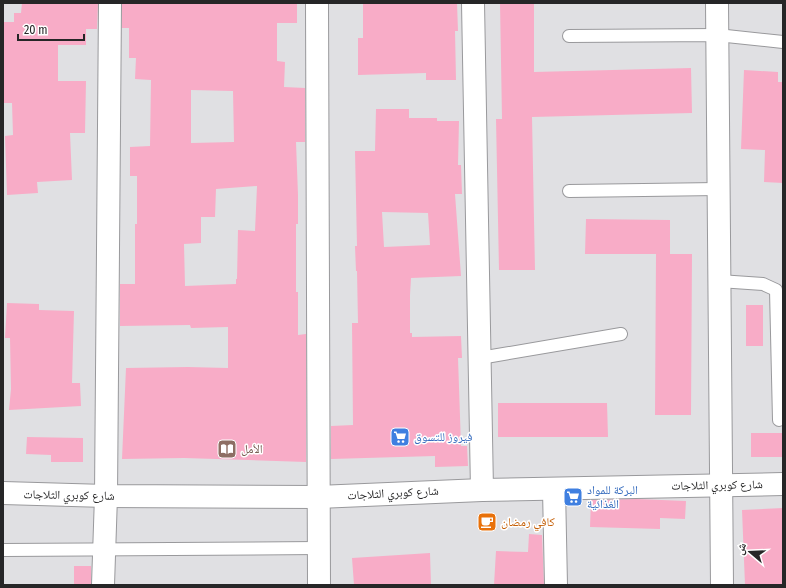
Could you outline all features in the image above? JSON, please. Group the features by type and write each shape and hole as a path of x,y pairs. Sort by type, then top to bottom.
{"street":[{"path":"103,585 106,496 110,3"},
{"path":"318,3 319,585"},
{"path":"473,3 482,490"},
{"path":"717,3 722,585"},
{"name":"شارع كوبري الثلاجات","path":"3,493 106,496 318,497 482,490 783,484"},
{"path":"554,489 556,585"}],"lane":[{"path":"569,36 717,35 783,42"},
{"path":"569,192 718,189"},
{"path":"719,281 763,284 776,290 779,420"},
{"path":"480,358 622,334"},
{"path":"3,550 319,548"}],"building":[{"path":"22,3 98,3 97,29 86,29 86,45 58,45 58,81 86,81 85,133 70,133 72,180 37,182 38,193 7,195 5,136 13,135 12,103 3,103 3,22 14,22 14,13 21,13"},
{"path":"122,3 297,3 297,23 277,23 277,61 285,62 284,87 305,88 305,142 296,142 298,224 296,224 296,292 298,292 298,335 306,334 306,462 184,458 122,459 126,368 228,368 228,327 191,328 190,325 120,326 120,284 135,284 137,176 130,176 130,147 150,146 151,80 135,79 136,58 129,58 129,28 122,28","holes":["191,90 233,91 234,142 191,143","257,186 255,231 238,230 236,284 185,286 184,244 201,243 201,217 215,217 216,189"]},
{"path":"363,3 457,3 458,31 455,31 456,80 426,80 426,73 358,75 358,38 363,38"},
{"path":"500,3 534,3 534,72 691,68 692,113 532,117 535,270 499,270 496,119 502,119"},
{"path":"744,70 778,72 778,82 783,82 783,183 764,182 765,150 741,149"},
{"path":"376,109 409,109 409,118 437,118 437,121 459,121 458,165 461,165 462,194 455,194 461,276 411,278 410,333 412,333 412,337 461,336 462,358 458,358 461,446 467,446 468,466 435,467 435,456 331,459 331,426 353,425 352,323 358,323 355,246 357,246 355,151 375,151","holes":["382,212 428,213 430,245 384,247"]},
{"path":"586,219 670,220 670,254 692,254 691,415 655,415 656,254 585,254"},
{"path":"7,303 39,304 39,310 74,311 72,383 80,383 81,406 9,410 11,389 10,338 5,338"},
{"path":"746,305 763,305 763,346 746,346"},
{"path":"498,403 607,403 608,437 498,437"},
{"path":"751,433 782,433 782,457 751,457"},
{"path":"27,437 83,438 83,462 51,462 51,455 26,454"},
{"path":"637,499 686,501 685,519 660,518 660,529 590,527 591,500"},
{"path":"783,508 783,585 745,585 742,510"},
{"path":"529,534 542,535 544,585 494,585 496,551 528,552"},
{"path":"430,553 431,585 354,585 352,558"},
{"path":"74,566 91,566 91,585 74,585"}],"place":[{"name":"فيروز للتسوق","path":"400,437"},
{"name":"الأمل","path":"227,449"},
{"name":"البركة للمواد الغذائية","path":"573,497"},
{"name":"كافي رمضان","path":"487,522"}]}
